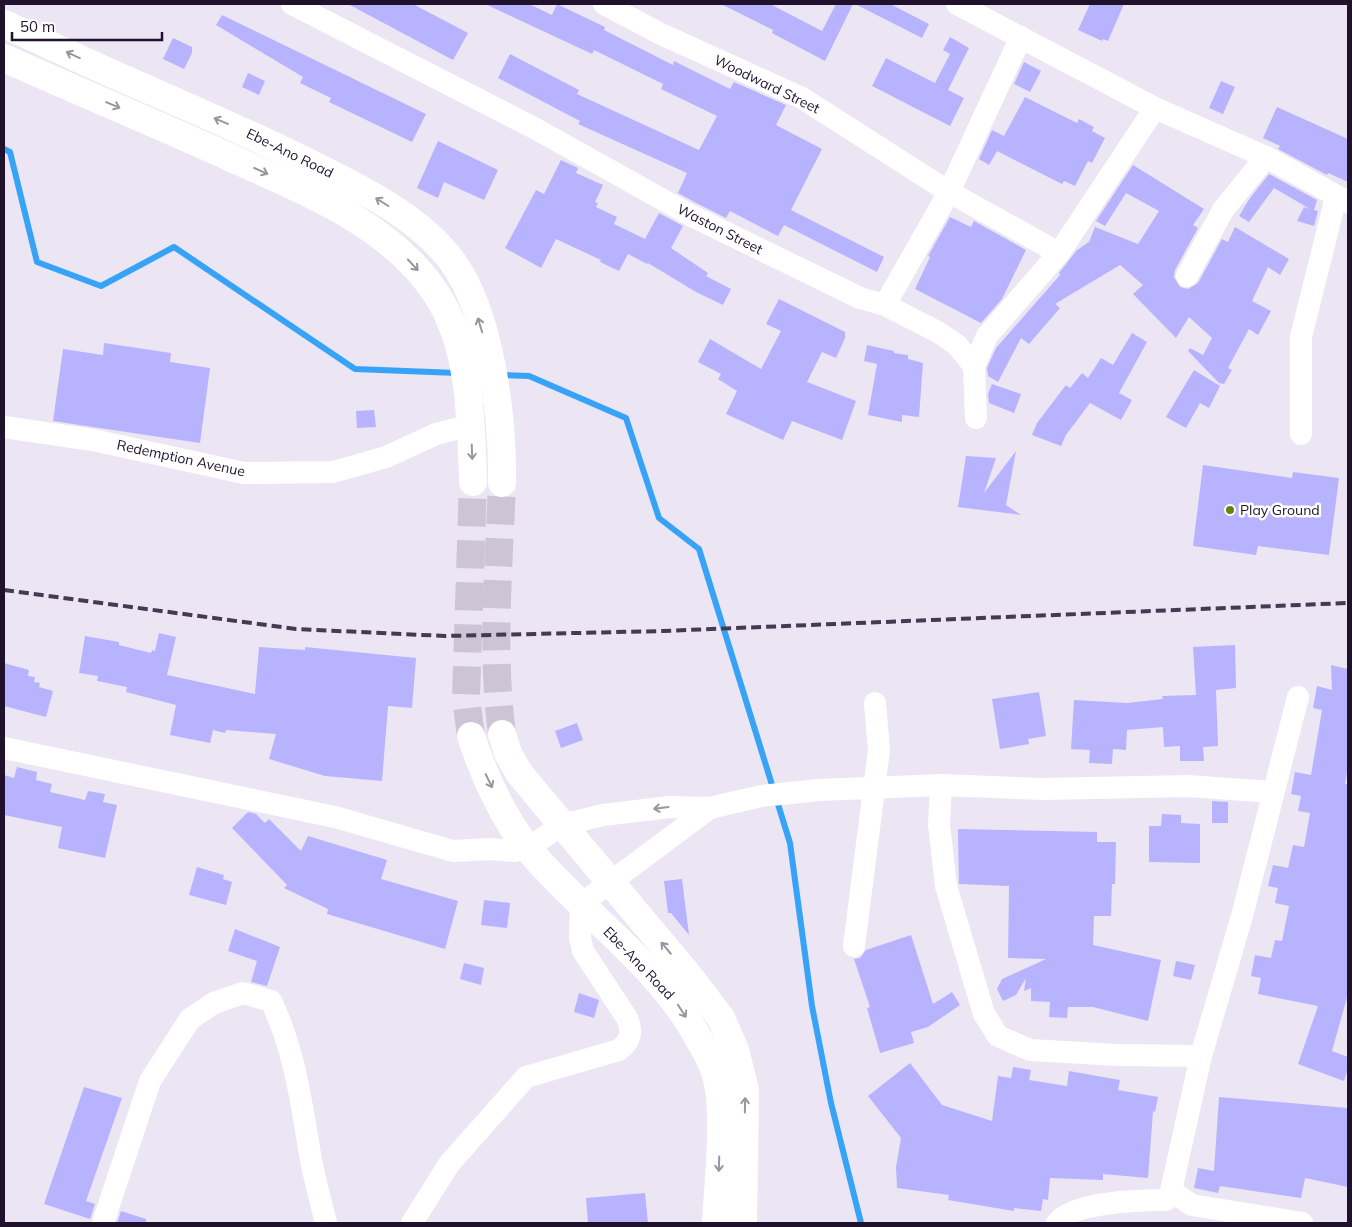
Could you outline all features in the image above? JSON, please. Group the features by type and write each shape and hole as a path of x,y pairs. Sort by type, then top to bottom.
{"main road":[{"name":"Ebe-Ano Road","path":"4,24 239,128 354,185 397,212 435,241 452,262 466,284 494,380 502,449 502,483"},
{"name":"Ebe-Ano Road","path":"4,58 299,188 368,227 391,243 437,295 454,329 467,386 471,425"},
{"path":"471,425 473,482"},
{"name":"Ebe-Ano Road","path":"502,734 508,753 519,772 721,1018 735,1050 745,1090 743,1223"},
{"name":"Ebe-Ano Road","path":"471,736 479,761 500,802 528,848 670,994 708,1055 719,1089 720,1113 716,1223"}],"street":[{"name":"Waston Street","path":"292,4 536,129 692,216 860,298 885,305 938,332 958,345 974,366"},
{"name":"Woodward Street","path":"604,4 661,34 802,98 949,192 1059,252"},
{"path":"957,4 1155,108 1266,158 1342,199 1301,336 1301,434"},
{"path":"885,305 949,192 1021,37"},
{"path":"976,418 974,366 988,336 1059,252 1155,108"},
{"path":"1187,276 1223,210 1266,158"},
{"name":"Redemption Avenue","path":"4,427 93,440 244,473 333,472 386,457 436,434 471,425"},
{"path":"1057,1223 1062,1217 1083,1208 1166,1200 1171,1191 1200,1056 1242,916 1298,697"},
{"path":"854,946 879,750 876,703"},
{"path":"4,748 334,817 453,851 490,849 514,851 528,848 562,825 603,815 660,808 710,808 762,796 820,790 941,785 1043,789 1188,786 1273,792"},
{"path":"941,785 939,825 946,886 984,1014 998,1036 1030,1050 1118,1056 1200,1056"},
{"path":"412,1223 450,1164 526,1077 619,1050 627,1044 631,1028 627,1018 583,951 579,923 581,904 710,808"},
{"path":"103,1223 150,1081 190,1019 214,1003 243,993 271,1001 279,1017 306,1117 311,1160 326,1223"},
{"path":"1171,1191 1192,1205 1302,1223"}],"building":[{"path":"348,4 413,4 468,33 453,60"},
{"path":"485,4 529,4 552,15 557,4 605,27 604,30 673,65 674,61 730,89 734,82 786,105 776,125 822,149 791,210 884,257 877,272 784,225 778,236 730,211 726,218 698,204 678,193 687,173 578,124 580,121 498,78 510,54 579,90 577,94 699,150 717,116 661,89 663,84 594,50 592,54"},
{"path":"721,4 770,4 822,31 836,4 853,4 825,61 772,33 773,30"},
{"path":"855,4 890,4 929,24 922,38"},
{"path":"1090,4 1124,4 1108,41 1103,39 1102,41 1078,30"},
{"path":"222,15 426,114 412,142 329,102 331,98 300,83 303,77 216,25"},
{"path":"950,37 969,48 948,90 964,98 950,126 872,86 886,58 935,83 950,54 943,50"},
{"path":"173,38 192,47 192,53 184,69 163,59"},
{"path":"1024,62 1041,71 1030,92 1014,84"},
{"path":"248,73 265,81 259,95 242,87"},
{"path":"1221,81 1235,87 1223,114 1209,108"},
{"path":"1025,97 1077,123 1079,119 1094,127 1092,131 1105,138 1092,163 1088,161 1075,186 1064,181 1062,184 997,151 989,165 979,159 992,130 1004,136"},
{"path":"1277,107 1348,139 1348,182 1328,173 1327,175 1278,149 1280,146 1263,138"},
{"path":"438,141 498,170 484,200 444,182 438,198 417,188"},
{"path":"561,160 578,168 576,173 603,185 595,202 598,203 596,207 617,217 614,224 645,239 659,213 683,226 671,248 708,273 706,276 731,289 723,305 696,292 648,263 628,254 619,271 600,262 601,260 556,239 541,268 505,248 536,190 544,194"},
{"path":"1133,165 1204,209 1193,225 1198,228 1175,270 1174,277 1180,287 1188,289 1198,283 1222,239 1228,242 1235,227 1289,259 1280,275 1268,267 1252,301 1271,311 1258,335 1249,329 1228,368 1232,370 1224,384 1219,383 1188,351 1190,348 1203,355 1212,338 1189,317 1176,338 1133,294 1143,285 1120,265 1055,304 1060,308 1029,344 1021,338 998,382 988,376 987,368 996,348 1060,275 1059,273 1077,250 1089,242 1095,227 1138,244 1159,211 1126,193 1105,226 1096,221"},
{"path":"1269,174 1317,200 1314,210 1318,211 1314,226 1297,221 1304,207 1310,209 1274,188 1249,222 1239,216 1250,198"},
{"path":"950,217 971,227 974,221 1026,250 1002,299 981,323 915,289 930,257 928,256"},
{"path":"779,299 845,332 845,338 836,358 822,352 807,382 856,401 842,440 792,421 783,440 726,414 737,391 718,379 721,374 698,362 710,339 761,369 781,331 766,324"},
{"path":"1132,333 1147,342 1119,393 1132,400 1121,420 1090,403 1066,435 1061,446 1032,435 1037,423 1066,385 1070,388 1082,373 1088,378 1101,358 1113,365"},
{"path":"104,343 171,353 170,362 210,368 200,443 53,421 63,349 103,355"},
{"path":"867,345 908,355 908,359 923,363 919,417 902,415 902,422 868,415 877,364 864,361"},
{"path":"1194,370 1220,386 1209,408 1200,403 1186,428 1166,417"},
{"path":"992,384 1021,394 1014,413 989,403 988,394"},
{"path":"374,410 376,427 357,428 356,411"},
{"path":"1016,451 1006,505 1021,515 958,507 966,456 996,458 984,493"},
{"path":"1203,465 1292,478 1293,472 1339,478 1329,555 1258,546 1256,555 1193,546"},
{"path":"159,633 176,637 167,675 255,694 259,647 305,650 305,647 416,658 412,708 388,706 382,781 325,776 269,759 276,734 226,730 225,733 213,730 210,743 170,735 176,705 126,692 127,687 97,681 98,676 79,673 85,636 119,642 119,645 151,653 152,650 155,651"},
{"path":"1235,645 1236,688 1216,690 1218,746 1203,747 1204,761 1180,761 1180,746 1164,747 1163,727 1127,730 1126,750 1113,749 1112,764 1089,763 1090,750 1071,749 1074,700 1127,703 1163,699 1162,696 1196,695 1193,647"},
{"path":"4,663 29,670 28,676 35,677 34,682 40,683 39,687 53,691 46,717 4,706"},
{"path":"1331,665 1348,669 1348,767 1345,784 1348,784 1348,994 1332,1051 1348,1057 1348,1068 1344,1081 1298,1064 1318,1006 1258,994 1261,978 1251,976 1255,955 1271,958 1275,940 1282,941 1289,906 1275,903 1278,888 1268,886 1273,865 1288,868 1293,845 1304,847 1310,813 1298,811 1301,796 1291,794 1295,772 1311,775 1322,710 1313,708 1317,686 1332,690"},
{"path":"1039,692 1046,736 1028,739 1029,744 1000,749 992,699"},
{"path":"577,723 583,740 561,748 555,731"},
{"path":"17,767 37,772 36,780 52,784 50,792 85,800 88,791 105,794 103,802 117,805 105,858 58,848 62,827 4,815 4,775 14,778"},
{"path":"1212,801 1228,802 1228,823 1212,823"},
{"path":"248,812 256,814 265,823 269,819 301,851 308,836 387,860 381,879 458,901 445,949 327,914 328,909 284,888 287,885 232,828"},
{"path":"1162,814 1181,815 1181,823 1200,824 1200,863 1149,862 1149,826 1161,826"},
{"path":"958,829 1097,832 1097,842 1116,842 1115,884 1112,884 1111,916 1094,916 1093,945 1161,960 1148,1021 1093,1007 1068,1007 1067,1018 1049,1017 1050,1002 1031,1001 1031,988 1024,991 1026,978 1016,995 1003,1001 997,989 1002,979 1046,959 1008,958 1009,886 959,884"},
{"path":"197,867 224,875 223,879 232,882 226,905 189,895"},
{"path":"682,879 689,935 671,913 668,913 664,881"},
{"path":"484,900 510,903 507,928 481,925"},
{"path":"235,929 280,947 267,986 251,982 257,961 228,951"},
{"path":"911,935 933,1004 952,992 960,1005 928,1027 911,1032 914,1043 880,1053 867,1008 870,1007 854,959 860,958 866,950"},
{"path":"1176,961 1195,965 1191,980 1173,976"},
{"path":"464,963 484,968 481,985 460,979"},
{"path":"579,993 599,1000 594,1018 574,1012"},
{"path":"910,1063 942,1105 992,1121 998,1076 1011,1078 1013,1067 1031,1070 1029,1080 1067,1086 1069,1071 1120,1080 1118,1090 1158,1097 1155,1112 1153,1111 1148,1178 1103,1174 1103,1180 1050,1178 1048,1200 1043,1199 1041,1211 1014,1208 1014,1211 948,1200 949,1195 897,1188 896,1167 901,1138 868,1096"},
{"path":"84,1087 122,1098 86,1201 95,1204 90,1219 44,1204"},
{"path":"1219,1097 1348,1108 1348,1187 1305,1178 1301,1198 1220,1186 1218,1193 1194,1188 1198,1168 1214,1171"},
{"path":"645,1193 648,1223 588,1223 586,1198"},
{"path":"121,1211 146,1219 146,1223 117,1223"}],"waterway":[{"path":"4,149 10,152 37,262 101,286 174,247 355,369 457,373"},
{"path":"500,375 529,376 626,418 659,518 699,549 790,843 812,1006 831,1103 861,1223"}],"tunnel":[{"path":"471,736 466,697 473,482"},
{"path":"502,483 496,640 502,734"}],"railway":[{"path":"4,590 296,629 445,636 663,631 1348,603"}],"place":[{"name":"Play Ground","path":"1230,510"}]}
